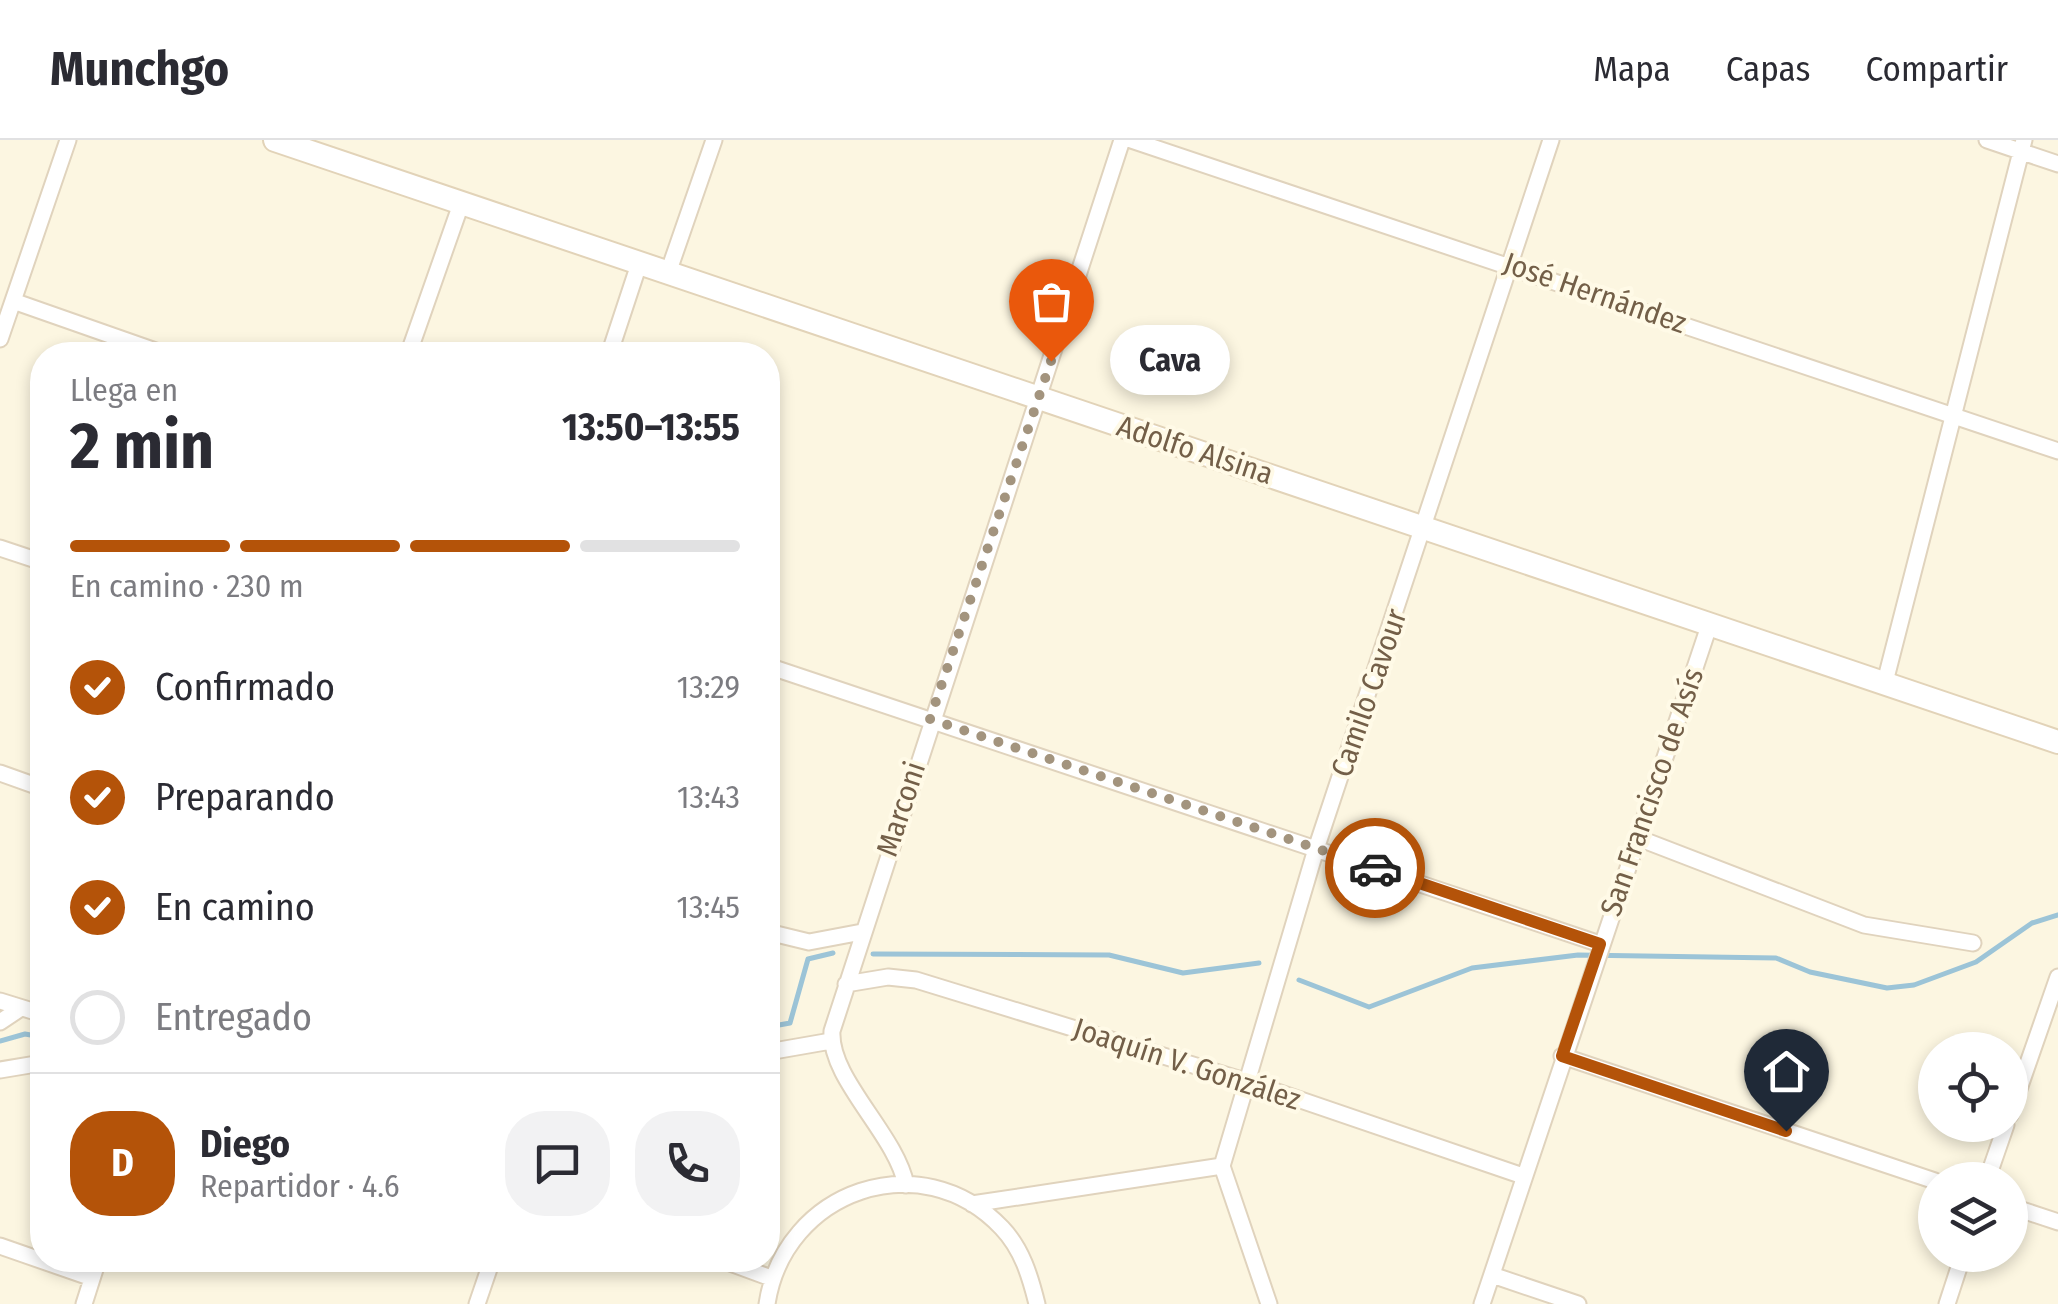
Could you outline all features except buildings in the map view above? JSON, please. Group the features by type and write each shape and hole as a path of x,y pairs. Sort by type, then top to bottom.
{"street":[{"path":"0,339 68,140"},
{"name":"Adolfo Alsina","path":"275,140 303,144 461,204 2058,742"},
{"path":"668,273 714,140"},
{"name":"Marconi","path":"831,1041 930,719 1040,398 1122,140"},
{"name":"José Hernández","path":"1131,140 1509,264 2058,452"},
{"name":"Camilo Cavour","path":"1222,1166 1316,849 1550,140"},
{"path":"1987,140 2023,146 2058,164"},
{"path":"1885,682 2023,146"},
{"path":"413,342 461,204"},
{"path":"614,342 638,264"},
{"path":"13,301 130,342"},
{"path":"0,548 30,558"},
{"name":"San Francisco de Asís","path":"1482,1304 1710,623"},
{"path":"780,670 1316,849 1597,953"},
{"path":"0,773 30,784"},
{"path":"1638,838 1864,925 1973,943"},
{"path":"780,935 809,942 862,932"},
{"name":"Joaquín V. González","path":"846,984 888,977 916,980 1246,1081 1524,1176"},
{"path":"2028,1064 2057,983"},
{"path":"0,1000 30,1010"},
{"path":"0,1022 22,1008"},
{"path":"780,1050 831,1041 836,1057 894,1152 906,1185"},
{"path":"1562,1056 1918,1175"},
{"path":"0,1070 30,1065"},
{"path":"972,1204 1222,1166 1268,1304"},
{"path":"780,1259 787,1245 812,1217 843,1196 878,1186 942,1190 972,1204 1002,1228 1027,1266 1037,1304"},
{"path":"2028,1212 2058,1222"},
{"path":"0,1246 30,1256"},
{"path":"75,1272 92,1278"},
{"path":"84,1304 94,1272"},
{"path":"477,1304 488,1272"},
{"path":"755,1272 771,1278"},
{"path":"767,1304 774,1272"},
{"path":"1947,1304 1957,1272"},
{"path":"1492,1275 1578,1304"}],"waterway":[{"path":"1299,980 1369,1007 1472,968 1578,955 1776,958 1810,972 1887,988 1914,985 1976,962 2032,923 2058,915"},
{"path":"780,1025 790,1023 808,959 833,953"},
{"path":"873,954 1109,955 1183,973 1259,963"},
{"path":"0,1041 30,1035"}],"way so far":[{"path":"1051,361 930,719 1375,868"}],"place":[{"name":"Cava","path":"1051,361"}],"route":[{"path":"1375,868 1600,944 1562,1056 1786,1131"}]}
